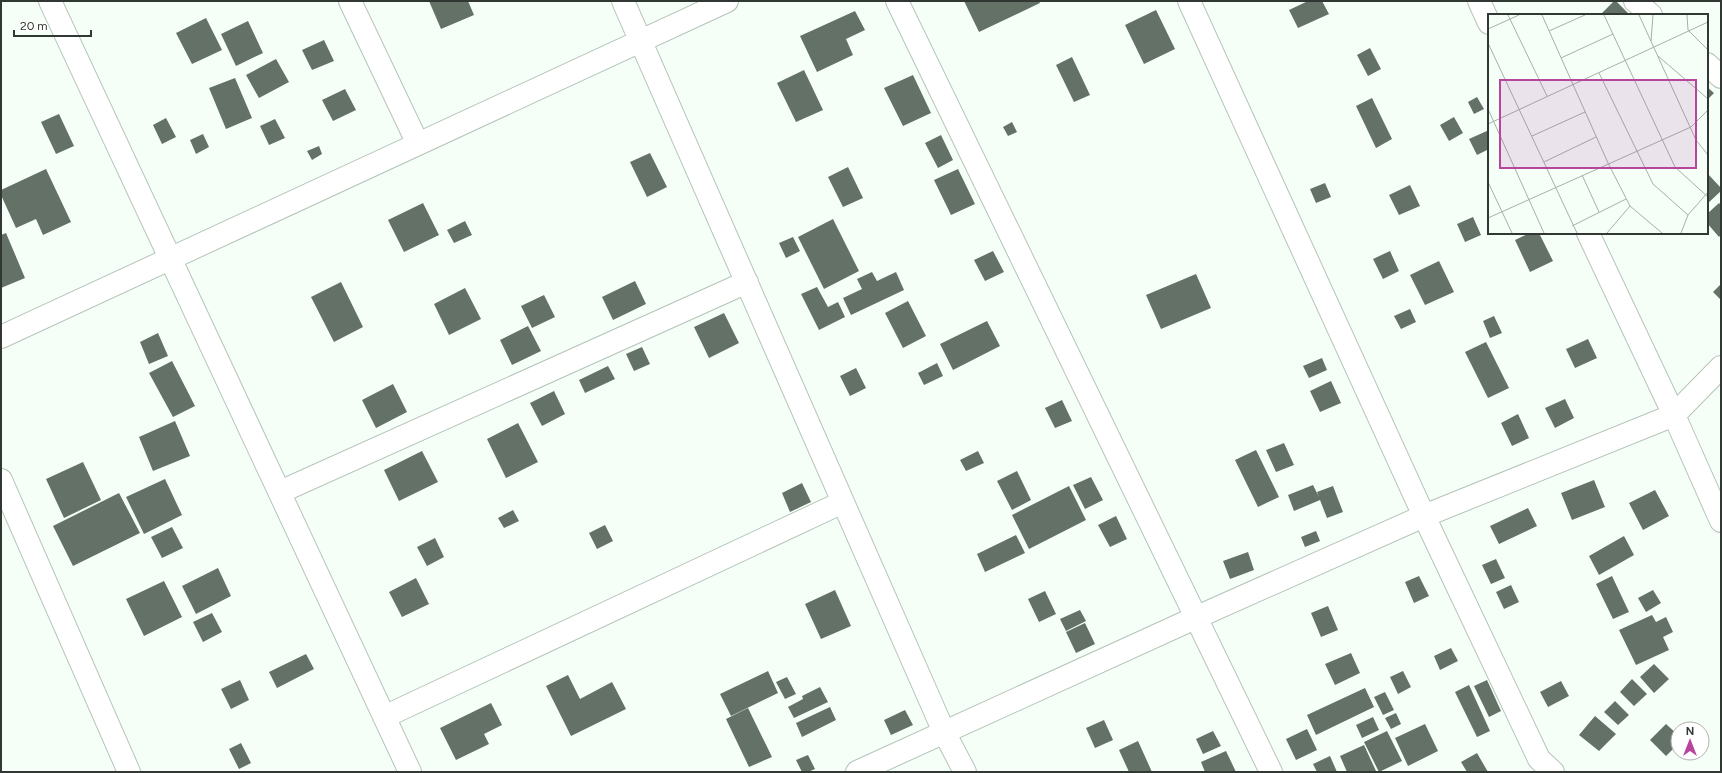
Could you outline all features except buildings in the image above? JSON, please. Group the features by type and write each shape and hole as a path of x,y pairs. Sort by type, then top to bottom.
{"street":[{"path":"50,1 172,258 410,772"},
{"path":"350,1 418,144"},
{"path":"623,1 944,732 965,772"},
{"path":"1,337 727,1"},
{"path":"897,1 1271,772"},
{"path":"1189,1 1424,516 1539,759 1553,772"},
{"path":"1479,1 1488,21"},
{"path":"1635,1 1650,14"},
{"path":"1708,65 1721,76"},
{"path":"1588,234 1674,415 1721,521"},
{"path":"280,492 747,282"},
{"path":"857,772 1195,618 1424,516 1674,415 1721,367"},
{"path":"1,480 129,772"},
{"path":"384,716 843,502"}]}
